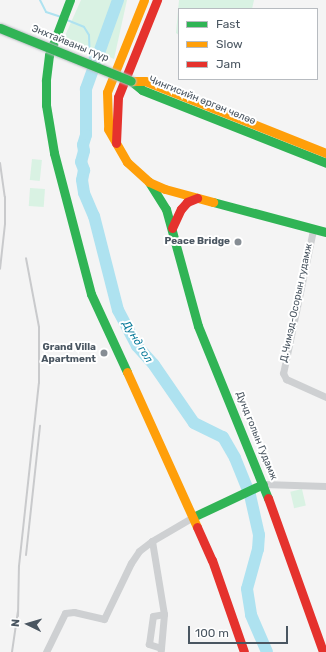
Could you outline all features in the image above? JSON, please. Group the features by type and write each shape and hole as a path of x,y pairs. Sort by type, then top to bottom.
{"main road":[{"path":"70,0 49,54 46,81 46,106 54,154 91,294 194,517 213,563 244,652"},
{"path":"144,0 107,92 108,129 127,162 149,182 179,194 313,230 326,232"},
{"path":"116,143 117,102 121,88 157,0"},
{"name":"Энхтайваны гүүр","path":"0,28 131,81"},
{"name":"Чингисийн өргөн чөлөө","path":"131,81 145,81 326,153"},
{"name":"Чингисийн өргөн чөлөө","path":"131,81 142,90 326,164"},
{"name":"Дунд голын Гудамж","path":"149,182 166,209 198,326 264,484 323,652"},
{"path":"172,228 180,208 187,202 197,198"},
{"path":"194,517 264,484"}],"street":[{"name":"Д.Чимэд-Осорын гудамж","path":"313,230 282,373 286,379 326,397"},
{"path":"264,484 326,486"},
{"path":"46,652 65,613 74,612 104,619 131,563 139,551 152,541 194,517"},
{"path":"152,541 164,614 161,650 149,644 153,616 164,614"}],"green space":[{"path":"81,0 127,0 114,59 64,38"},
{"path":"179,0 254,0 252,8 178,8"},
{"path":"178,11 178,34 176,33"},
{"path":"32,159 42,160 40,181 30,180"},
{"path":"30,188 45,189 44,207 29,206"},
{"path":"302,489 306,506 294,508 290,492"}],"waterway":[{"path":"40,0 46,12 61,17"},
{"name":"Дунд гол","path":"118,0 86,89 86,135 81,162 84,170 82,180 84,193 94,216 118,310 137,346 154,365 194,423 223,437 235,458 250,495 259,535 258,549 247,589 251,615 267,652"},
{"path":"67,20 84,27 89,35 90,58"},
{"name":"Дунд гол","path":"90,69 90,79"}],"railway":[{"path":"0,163 5,197 5,224 0,269"},
{"path":"18,616 19,566 39,383 39,327 26,258"},
{"path":"26,555 40,426"},
{"path":"12,652 18,611"}],"traffic: fast":[{"path":"70,0 49,55 46,81 46,105 54,153 91,294 127,372"},
{"path":"0,28 131,81"},
{"path":"131,81 142,90 326,163"},
{"path":"149,182 166,209 198,326 268,498"},
{"path":"213,202 326,232"},
{"path":"193,517 263,484"}],"traffic: slow":[{"path":"144,0 107,92 108,129 127,162 149,182 165,189 213,202"},
{"path":"131,81 145,81 326,153"},
{"path":"127,372 197,527"}],"traffic: jam":[{"path":"116,143 118,97 157,0"},
{"path":"172,228 181,209 187,202 197,198"},
{"path":"268,498 323,652"},
{"path":"197,527 212,560 244,652"}],"place":[{"name":"Peace Bridge","path":"238,242"},
{"name":"Grand Villa Apartment","path":"104,353"}]}
